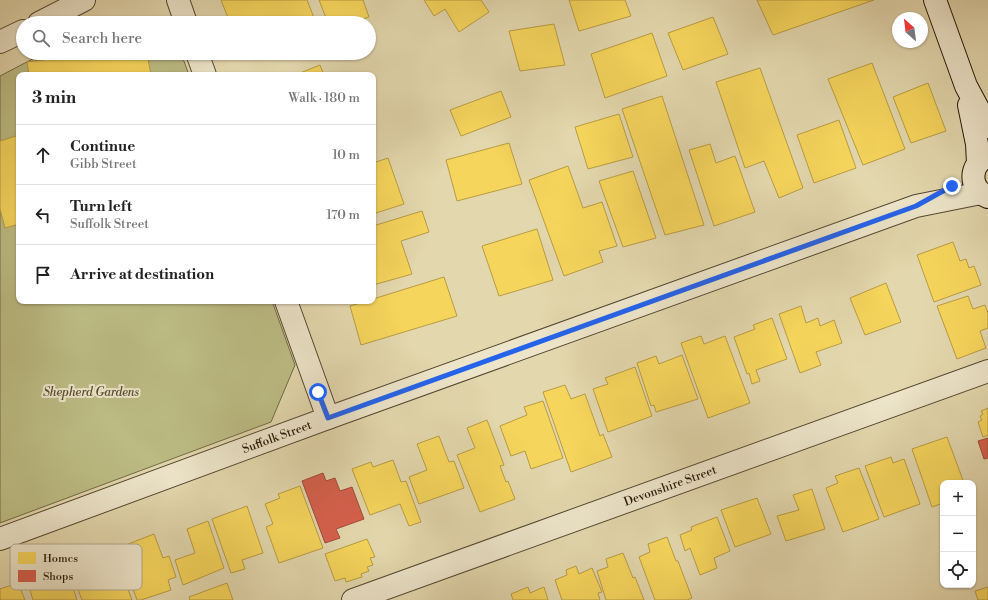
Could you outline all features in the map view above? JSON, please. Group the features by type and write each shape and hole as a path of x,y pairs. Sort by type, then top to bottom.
{"street":[{"path":"53,16 84,0"},
{"path":"178,0 184,16"},
{"path":"935,0 966,86 988,127"},
{"path":"0,42 16,34"},
{"path":"200,60 204,72"},
{"path":"966,86 980,164 975,184 986,196"},
{"name":"Suffolk Street","path":"916,206 980,164"},
{"name":"Suffolk Street","path":"0,538 916,206 986,196"},
{"path":"287,304 328,418"},
{"name":"Devonshire Street","path":"353,600 988,371"}],"green space":[{"name":"Shepherd Gardens","path":"31,60 184,60 188,72 16,72 16,304 273,304 295,365 271,422 0,523 0,76"}],"building: Homes":[{"path":"221,0 307,0 313,16 227,16"},
{"path":"319,0 363,0 369,16 325,16"},
{"path":"424,0 481,0 489,12 459,32 445,9 434,16"},
{"path":"569,0 625,0 631,16 579,31"},
{"path":"757,0 874,0 773,35"},
{"path":"713,17 728,54 683,70 668,33"},
{"path":"554,24 565,65 520,71 509,31"},
{"path":"652,33 667,76 605,98 591,54"},
{"path":"42,60 148,60 150,72 29,72 27,62"},
{"path":"872,63 905,149 863,165 828,79"},
{"path":"320,65 323,72 302,72"},
{"path":"760,68 803,188 779,198 764,161 745,168 716,82"},
{"path":"928,83 946,131 911,143 893,97"},
{"path":"501,91 511,117 461,136 450,110"},
{"path":"662,96 704,225 665,235 622,109"},
{"path":"619,114 633,157 588,169 575,127"},
{"path":"839,120 856,168 814,183 797,135"},
{"path":"16,136 16,225 5,228 0,209 0,141"},
{"path":"509,143 522,184 457,201 446,160"},
{"path":"710,144 716,163 735,156 755,212 714,226 689,150"},
{"path":"388,158 404,204 376,213 376,162"},
{"path":"568,166 583,208 602,202 617,246 599,251 603,262 564,276 529,180"},
{"path":"633,171 656,238 623,247 599,181"},
{"path":"422,211 429,232 401,241 412,274 376,284 376,225"},
{"path":"537,229 553,280 499,296 482,246"},
{"path":"953,242 960,261 966,259 969,268 974,266 981,285 934,302 917,255"},
{"path":"444,277 457,316 361,345 350,306 357,304 376,304 376,298"},
{"path":"886,283 901,322 865,335 850,298"},
{"path":"968,296 973,309 985,305 988,313 988,328 980,331 986,348 957,359 937,306"},
{"path":"801,306 806,323 818,318 820,326 834,320 842,343 816,352 821,365 800,373 779,314"},
{"path":"772,318 787,359 756,370 760,381 752,384 734,337 755,329 753,325"},
{"path":"701,336 704,344 725,336 750,403 708,418 681,343"},
{"path":"682,355 698,399 656,412 654,405 651,406 637,363 656,356 659,364"},
{"path":"635,367 652,416 608,432 593,389 608,384 605,378"},
{"path":"565,385 571,399 585,394 600,436 603,434 612,457 571,472 543,392"},
{"path":"543,401 563,458 531,469 525,451 511,456 500,426 527,415 524,407"},
{"path":"988,408 988,435 983,437 978,422 982,420 980,416 983,414 981,411"},
{"path":"487,420 504,465 500,466 515,499 480,512 457,455 475,448 467,428"},
{"path":"439,436 449,462 454,461 464,488 419,504 409,477 427,470 417,444"},
{"path":"947,437 963,480 940,480 940,504 932,507 912,449"},
{"path":"891,457 893,463 904,459 920,504 884,517 865,466"},
{"path":"393,460 401,482 406,481 421,522 409,526 400,504 370,515 352,469 371,462 373,467"},
{"path":"859,468 879,519 843,532 826,488 838,483 835,476"},
{"path":"300,486 323,548 279,563 266,527 273,524 265,504 280,498 278,494"},
{"path":"812,489 825,529 786,541 777,516 799,510 793,495"},
{"path":"757,498 771,534 735,547 721,510"},
{"path":"247,506 263,553 242,560 245,569 231,573 212,519"},
{"path":"717,517 730,551 714,558 717,568 700,575 690,548 685,551 680,535 692,530 691,527"},
{"path":"208,521 224,568 183,585 175,560 195,553 187,529"},
{"path":"154,534 163,558 169,556 176,577 168,580 171,590 137,600 133,590 142,590 142,544 128,544"},
{"path":"667,537 692,598 687,600 655,600 639,557 650,552 648,544"},
{"path":"367,539 375,557 370,558 373,565 367,567 369,571 361,574 362,577 346,582 345,578 335,581 325,554"},
{"path":"623,553 644,600 606,600 597,571 608,567 606,559"},
{"path":"576,566 579,574 592,568 602,592 598,593 600,600 562,600 555,580 567,575 566,570"},
{"path":"227,583 233,600 190,600 189,597"},
{"path":"10,586 10,590 21,590 25,600 0,600 0,589"},
{"path":"528,587 530,593 544,587 548,600 513,600 511,594"},
{"path":"988,587 988,600 978,600 975,591"},
{"path":"30,590 74,590 77,600 33,600"},
{"path":"78,590 128,590 132,600 82,600"}],"building: Shops":[{"path":"988,438 988,458 984,459 978,441"},
{"path":"323,473 326,481 335,478 340,491 352,487 364,519 336,529 340,538 325,543 302,481"}],"route":[{"path":"318,392 328,418 916,206 952,186"}]}
